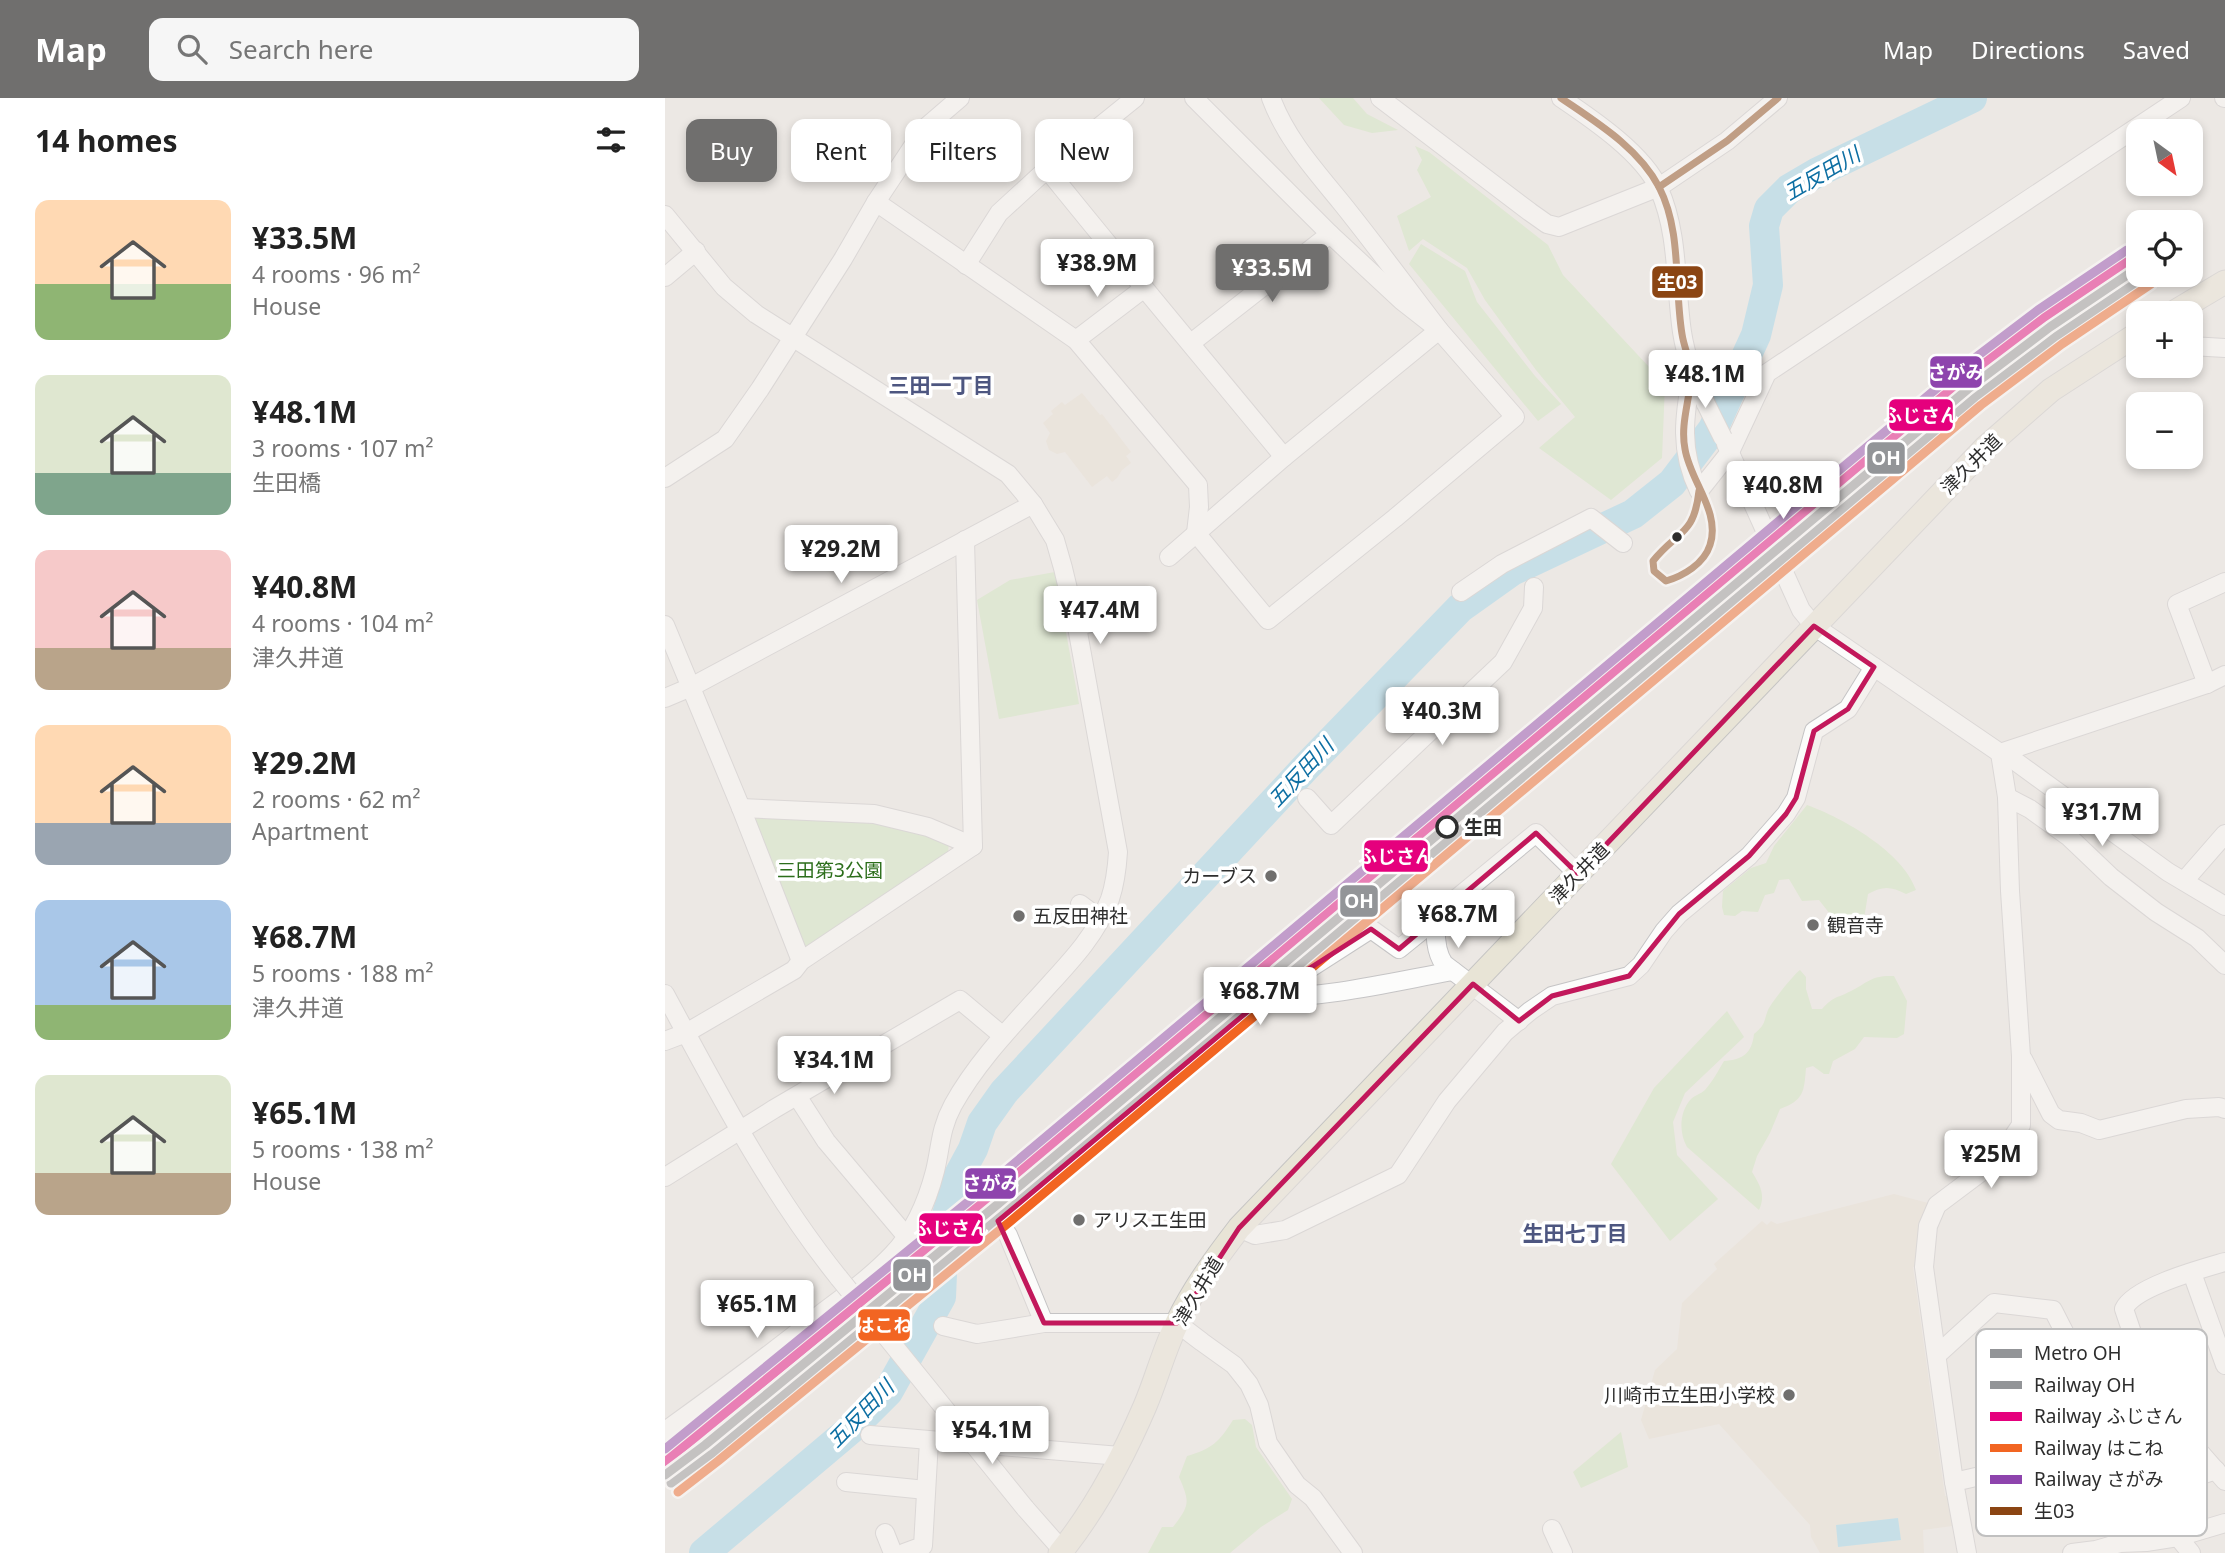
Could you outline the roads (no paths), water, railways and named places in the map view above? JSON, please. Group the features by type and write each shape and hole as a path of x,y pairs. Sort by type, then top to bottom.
{"main road":[{"path":"2193,301 2225,282"},
{"name":"津久井道","path":"1061,1552 1102,1492 1145,1406 1177,1323 1202,1278 1239,1228 1976,457 2051,390 2126,343"}],"street":[{"path":"665,478 725,439 760,389 925,128 960,98"},
{"path":"1109,119 1135,98"},
{"path":"1194,98 1330,234 1402,301 1439,330"},
{"path":"876,202 1076,340 1198,485 1196,533 1268,620 1515,417 1439,330 1339,200 1316,175 1279,118 1271,98"},
{"path":"1380,98 1547,224 1559,227 1659,187 1727,141 1778,98"},
{"path":"1561,98 1608,132 1640,162 1659,187 1669,221 1682,332 1692,373 1801,610 1814,626 2015,761 2168,872 2225,906"},
{"path":"1692,373 1686,400 1684,442 1696,485 1726,445 1767,373 2181,98"},
{"path":"966,265 999,213 1035,180"},
{"path":"1057,182 1284,457"},
{"path":"665,215 724,287 756,314 1008,474 1033,504 1055,541 1077,627 1118,852 1110,899 1085,945 967,1081 951,1109 940,1136 935,1171 916,1225 907,1237 869,1276 769,1355 665,1431"},
{"path":"1191,343 1330,234"},
{"path":"665,277 696,251"},
{"path":"1076,340 1143,289"},
{"path":"1169,557 1284,457 1439,330"},
{"path":"2203,346 2225,348"},
{"path":"665,698 691,687 1033,504"},
{"path":"1461,593 1502,564 1591,518 1621,542"},
{"path":"965,540 972,846"},
{"path":"2000,753 2219,679 2177,604 2225,582"},
{"path":"1307,799 1331,825 1503,662 1533,608 1534,587"},
{"path":"1077,627 1090,623 1101,614"},
{"path":"665,625 801,961"},
{"path":"1239,1228 1255,1235 1285,1230 1398,1175 1447,1101 1505,1032 1552,996 1629,976 1641,965 1679,914 1749,856 1786,814 1796,798 1814,731 1848,709 1874,667"},
{"path":"1967,1553 1954,1482 1924,1266 1928,1226 1937,1205 1997,1160 2021,1125 2021,1056 2007,797 2000,753"},
{"path":"2007,797 2030,809 2069,838 2111,877 2156,912 2197,938 2225,965"},
{"path":"741,808 874,814 928,827 972,846"},
{"path":"1519,1021 1453,971 1439,957 1436,919 1439,913 1536,833 1578,874"},
{"path":"2184,881 2225,834"},
{"path":"665,1041 686,1033 794,970 801,961 972,846"},
{"path":"1080,904 1100,919"},
{"path":"956,1265 998,1221 1265,997 1371,929 1399,950 1436,919"},
{"path":"1265,997 1335,991 1453,971"},
{"path":"665,994 760,1167 805,1236 1061,1552"},
{"path":"665,1177 960,1000 1003,1037"},
{"path":"2021,1056 2051,1114 2059,1120 2081,1123 2099,1130 2186,1109 2225,1109"},
{"path":"797,1096 827,1141 907,1237"},
{"path":"998,1221 1008,1235 1044,1323"},
{"path":"2131,1329 2124,1309 2127,1300 2159,1285 2225,1262"},
{"path":"2192,1273 2222,1345 2225,1365"},
{"path":"1938,1354 1994,1303 2053,1310 2063,1329"},
{"path":"943,1326 977,1335 1044,1323 1177,1323 1234,1365 1249,1384 1259,1405 1268,1443 1297,1485 1313,1499 1353,1553"},
{"path":"870,1435 1120,1456"},
{"path":"904,1553 923,1546 929,1441"},
{"path":"2207,1460 2220,1475"},
{"path":"1954,1482 1976,1477"},
{"path":"846,1482 926,1490"},
{"path":"2207,1528 2225,1523"},
{"path":"1552,1529 1563,1553"},
{"path":"885,1533 893,1553"},
{"path":"2072,1553 2097,1551 2120,1543 2181,1536"},
{"path":"2178,1537 2191,1553"}],"water":[{"path":"1898,1518 1901,1540 1838,1547 1836,1525"}],"waterway":[{"name":"五反田川","path":"704,1553 851,1429 888,1392 941,1297 944,1228 959,1175 973,1149 982,1123 1004,1092 1305,768 1460,608 1512,571 1633,514 1672,483 1713,429 1756,335 1768,285 1764,226 1769,209 1789,189 1818,172 1972,98"}],"metro line":[{"name":"OH","path":"665,1475 998,1204 1968,389 2050,327 2126,276"}],"rail line":[{"name":"さがみ","path":"665,1449 985,1188 1955,373 2038,310 2126,251"},
{"name":"ふじさん","path":"665,1462 991,1196 1961,381 2044,318 2126,263"},
{"name":"OH","path":"671,1483 712,1453 1005,1212 1975,397 2056,336 2129,287"},
{"name":"はこね","path":"678,1492 1012,1220 1981,405 2062,344 2147,287"}],"place":[{"name":"生田","path":"1447,827"},
{"name":"カーブス","path":"1271,876"},
{"name":"五反田神社","path":"1019,916"},
{"name":"観音寺","path":"1813,925"},
{"name":"アリスエ生田","path":"1079,1220"},
{"name":"川崎市立生田小学校","path":"1789,1395"}],"district":[{"name":"三田一丁目","path":"941,386"},
{"name":"生田七丁目","path":"1575,1234"}],"park label":[{"name":"三田第3公園","path":"830,870"}]}
